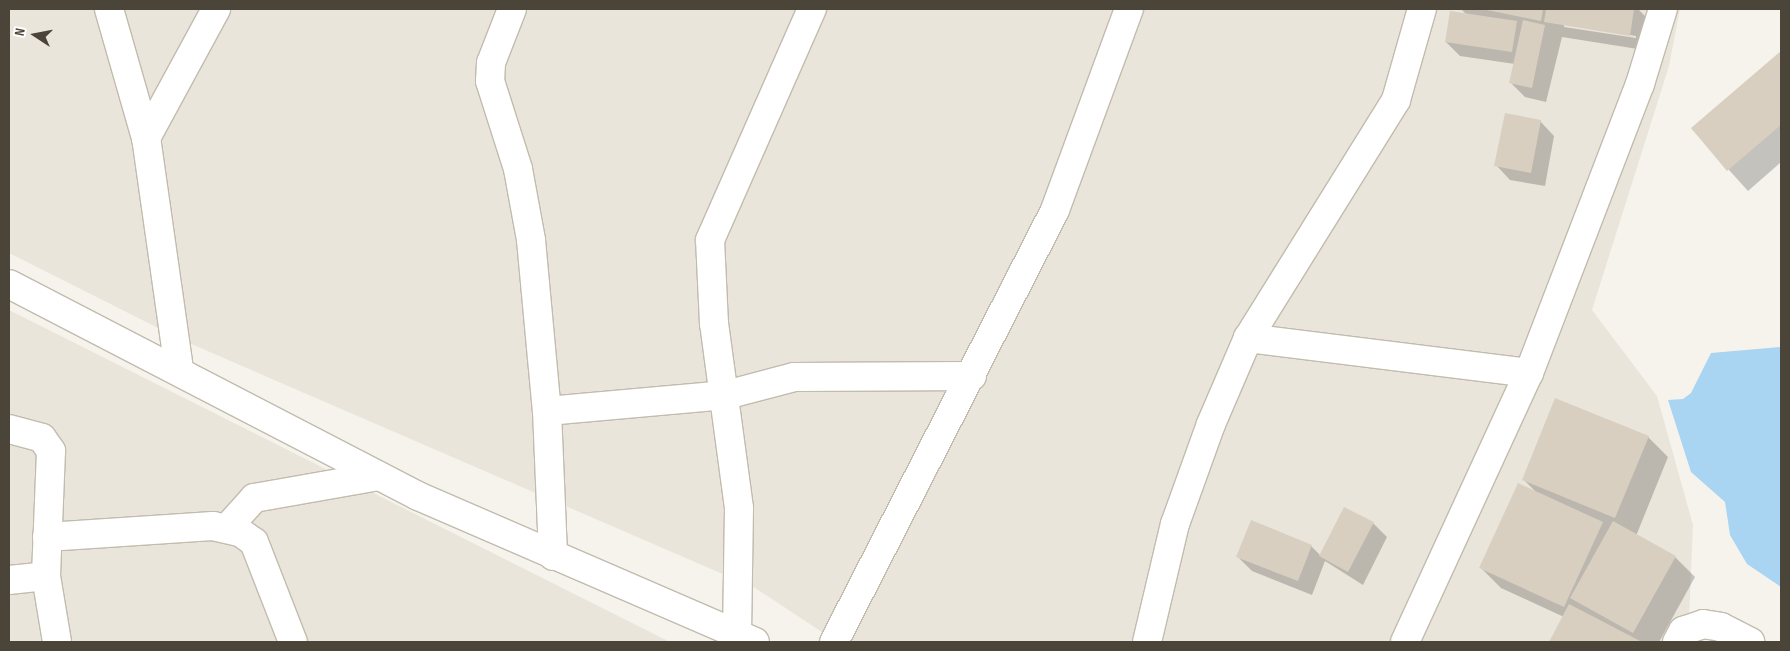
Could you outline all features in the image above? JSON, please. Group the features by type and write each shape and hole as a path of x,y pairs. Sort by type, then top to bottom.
{"street":[{"path":"109,9 146,138 178,369"},
{"path":"146,138 216,9"},
{"path":"512,9 490,63 490,80 518,168 531,240 547,411 553,556"},
{"path":"9,284 178,369 379,476 553,556 746,639 739,508 726,395 714,324 710,240 812,9"},
{"path":"834,642 972,376 1055,210 1129,9"},
{"path":"1147,642 1175,524 1248,338 1396,100 1422,9"},
{"path":"1405,642 1529,373 1640,84 1663,9"},
{"path":"1248,338 1529,373"},
{"path":"547,411 726,395 794,377 972,376"},
{"path":"9,429 48,442 46,576 57,642"},
{"path":"228,527 254,498 379,476"},
{"path":"47,537 228,527 254,542 294,642"},
{"path":"9,580 46,576"},
{"path":"1677,642 1683,631 1703,624 1721,627 1750,642"}],"shaded area":[{"path":"9,9 1680,9 1669,66 1592,310 1657,396 1693,525 1688,642 837,642 755,588 182,340 9,253"},
{"path":"9,310 670,642 9,642"}],"water":[{"path":"1781,347 1781,587 1747,564 1730,535 1725,502 1691,472 1668,400 1683,399 1691,393 1711,353"}],"building":[{"path":"1482,9 1543,9 1541,21"},
{"path":"1546,9 1634,9 1630,36 1544,22"},
{"path":"1450,11 1517,21 1512,52 1445,42"},
{"path":"1523,20 1545,25 1532,88 1509,83"},
{"path":"1781,51 1781,125 1727,171 1691,128"},
{"path":"1505,113 1541,120 1531,173 1494,166"},
{"path":"1555,398 1649,436 1615,518 1522,480"},
{"path":"1518,483 1603,522 1564,607 1479,568"},
{"path":"1344,507 1374,522 1348,572 1319,556"},
{"path":"1251,520 1312,545 1298,581 1236,557"},
{"path":"1613,521 1676,556 1633,633 1570,598"},
{"path":"1569,604 1642,642 1549,642"}]}
